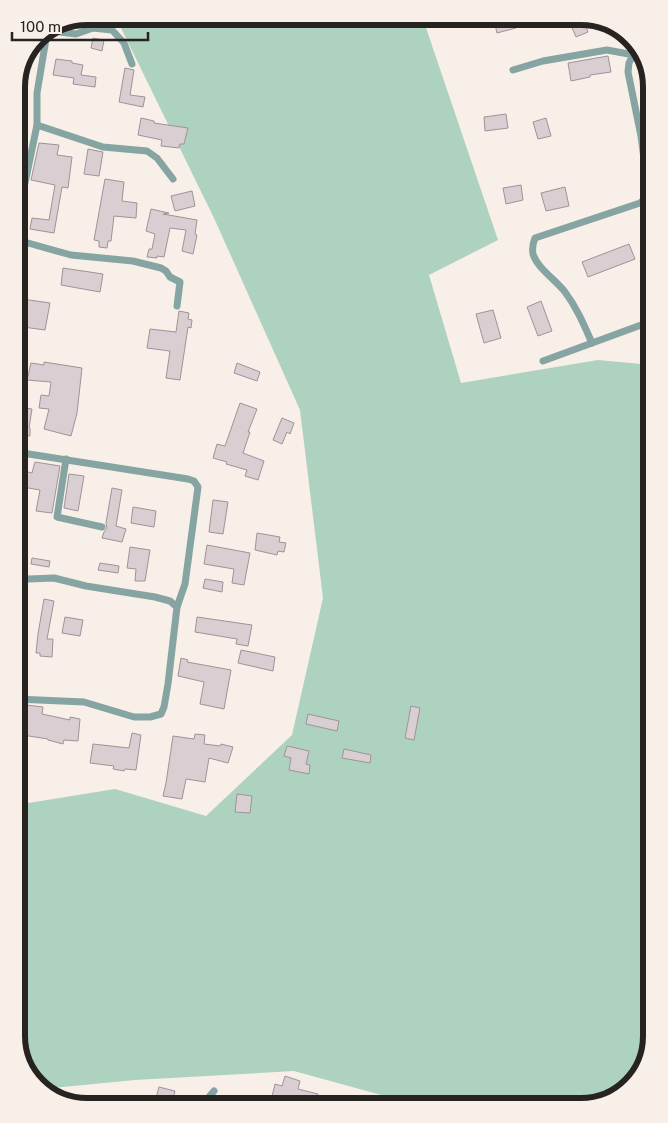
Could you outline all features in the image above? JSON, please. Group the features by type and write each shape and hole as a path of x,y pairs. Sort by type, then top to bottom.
{"street":[{"path":"60,31 76,34 93,28 112,30 124,44 132,64"},
{"path":"25,183 37,125 37,94 46,40"},
{"path":"514,70 543,61 607,50 633,55 629,63 628,72 643,151"},
{"path":"37,125 103,147 147,151 157,158 173,179"},
{"path":"592,343 575,305 563,289 540,266 533,254 535,238 643,200"},
{"path":"25,243 71,255 134,261 162,268 170,277 180,282 177,306"},
{"path":"542,361 643,324"},
{"path":"25,453 188,479 194,481 198,487 185,584 177,607 168,684 164,707 160,714 150,718 134,717 84,702 25,699"},
{"path":"66,459 57,517 102,527"},
{"path":"25,579 54,578 86,586 155,597 170,601 177,607"},
{"path":"208,1098 214,1091"}],"green space":[{"path":"119,25 425,25 498,240 429,275 461,383 598,360 643,364 643,1036 641,1052 635,1067 625,1080 609,1092 593,1097 581,1098 392,1098 294,1071 135,1080 52,1088 40,1077 31,1064 26,1048 25,1036 25,804 115,789 206,816 292,735 323,598 300,410 214,218"}],"building":[{"path":"495,25 516,25 516,28 497,33"},
{"path":"571,25 585,25 588,32 576,37"},
{"path":"93,38 104,40 102,51 91,48"},
{"path":"608,56 611,72 590,75 590,77 571,81 568,63"},
{"path":"56,59 72,61 72,63 83,65 81,75 96,77 95,87 73,84 74,78 53,75"},
{"path":"125,68 134,70 130,95 145,97 143,107 119,102"},
{"path":"506,114 508,128 485,131 484,117"},
{"path":"141,118 154,121 154,123 188,128 184,144 180,144 179,148 161,146 162,140 138,135"},
{"path":"546,118 551,136 538,139 533,122"},
{"path":"39,143 59,145 57,155 72,157 68,188 62,187 54,233 30,229 32,218 49,220 55,185 31,180"},
{"path":"88,149 103,152 99,176 84,174"},
{"path":"105,179 124,182 122,201 137,203 136,218 114,216 111,241 108,241 107,248 99,247 99,241 94,240"},
{"path":"521,185 523,200 506,204 503,188"},
{"path":"565,187 569,206 546,211 541,193"},
{"path":"192,191 195,206 175,211 171,196"},
{"path":"151,209 169,213 163,214 197,220 195,234 197,235 193,254 182,251 186,230 170,228 164,257 147,257 149,249 152,249 155,234 146,231"},
{"path":"629,244 635,259 588,277 582,262"},
{"path":"63,268 103,274 100,292 61,285"},
{"path":"25,299 50,303 45,330 25,327"},
{"path":"541,301 552,331 538,336 527,307"},
{"path":"493,310 501,338 484,343 476,314"},
{"path":"179,311 189,313 188,319 192,320 191,328 188,327 180,380 166,378 170,351 147,348 150,329 176,332"},
{"path":"44,362 82,368 77,413 71,436 44,429 49,409 39,408 41,395 49,396 51,382 27,380 31,363 44,365"},
{"path":"237,363 260,372 257,381 234,373"},
{"path":"240,403 257,409 248,432 250,432 243,453 264,461 258,480 245,476 247,470 213,458 217,444 225,446"},
{"path":"25,408 32,409 29,428 30,436 25,435"},
{"path":"282,418 294,423 290,434 287,432 282,444 273,440"},
{"path":"35,462 60,466 52,513 36,511 40,490 25,487 25,471 32,473"},
{"path":"69,474 84,476 78,511 64,508"},
{"path":"112,488 122,490 116,526 126,529 122,542 102,538 107,528 106,523"},
{"path":"213,500 228,502 223,534 209,532"},
{"path":"133,507 156,511 154,527 131,523"},
{"path":"257,533 280,537 279,542 286,543 284,552 278,551 277,555 255,550"},
{"path":"207,545 250,553 244,585 232,583 234,569 204,564"},
{"path":"130,547 150,550 145,581 135,581 136,569 127,568"},
{"path":"32,558 50,561 49,567 31,564"},
{"path":"100,563 119,566 118,573 98,570"},
{"path":"205,579 223,582 222,592 203,588"},
{"path":"44,599 54,601 47,639 53,639 52,657 40,656 40,653 36,653"},
{"path":"65,617 83,620 80,636 62,633"},
{"path":"197,617 252,625 248,646 236,644 237,639 195,632"},
{"path":"241,650 275,657 273,671 238,663"},
{"path":"181,658 188,660 187,662 231,670 224,709 200,704 204,682 178,676"},
{"path":"26,705 43,707 42,714 70,720 70,717 80,719 78,741 64,740 63,744 48,739 25,735"},
{"path":"411,706 420,708 414,740 405,738"},
{"path":"308,714 339,721 337,731 306,724"},
{"path":"132,733 141,735 136,770 125,769 124,771 113,769 114,766 90,763 93,744 129,748"},
{"path":"195,734 205,735 204,744 220,746 221,744 233,747 228,763 209,758 205,782 186,779 182,799 163,796 173,736 194,739"},
{"path":"287,746 309,751 306,764 310,765 309,774 289,770 291,758 284,756"},
{"path":"344,749 371,755 370,763 342,758"},
{"path":"237,794 252,796 250,813 235,812"},
{"path":"285,1076 300,1081 298,1089 318,1094 317,1098 272,1098 275,1084 282,1086"},
{"path":"159,1087 175,1091 173,1098 156,1098"}]}
